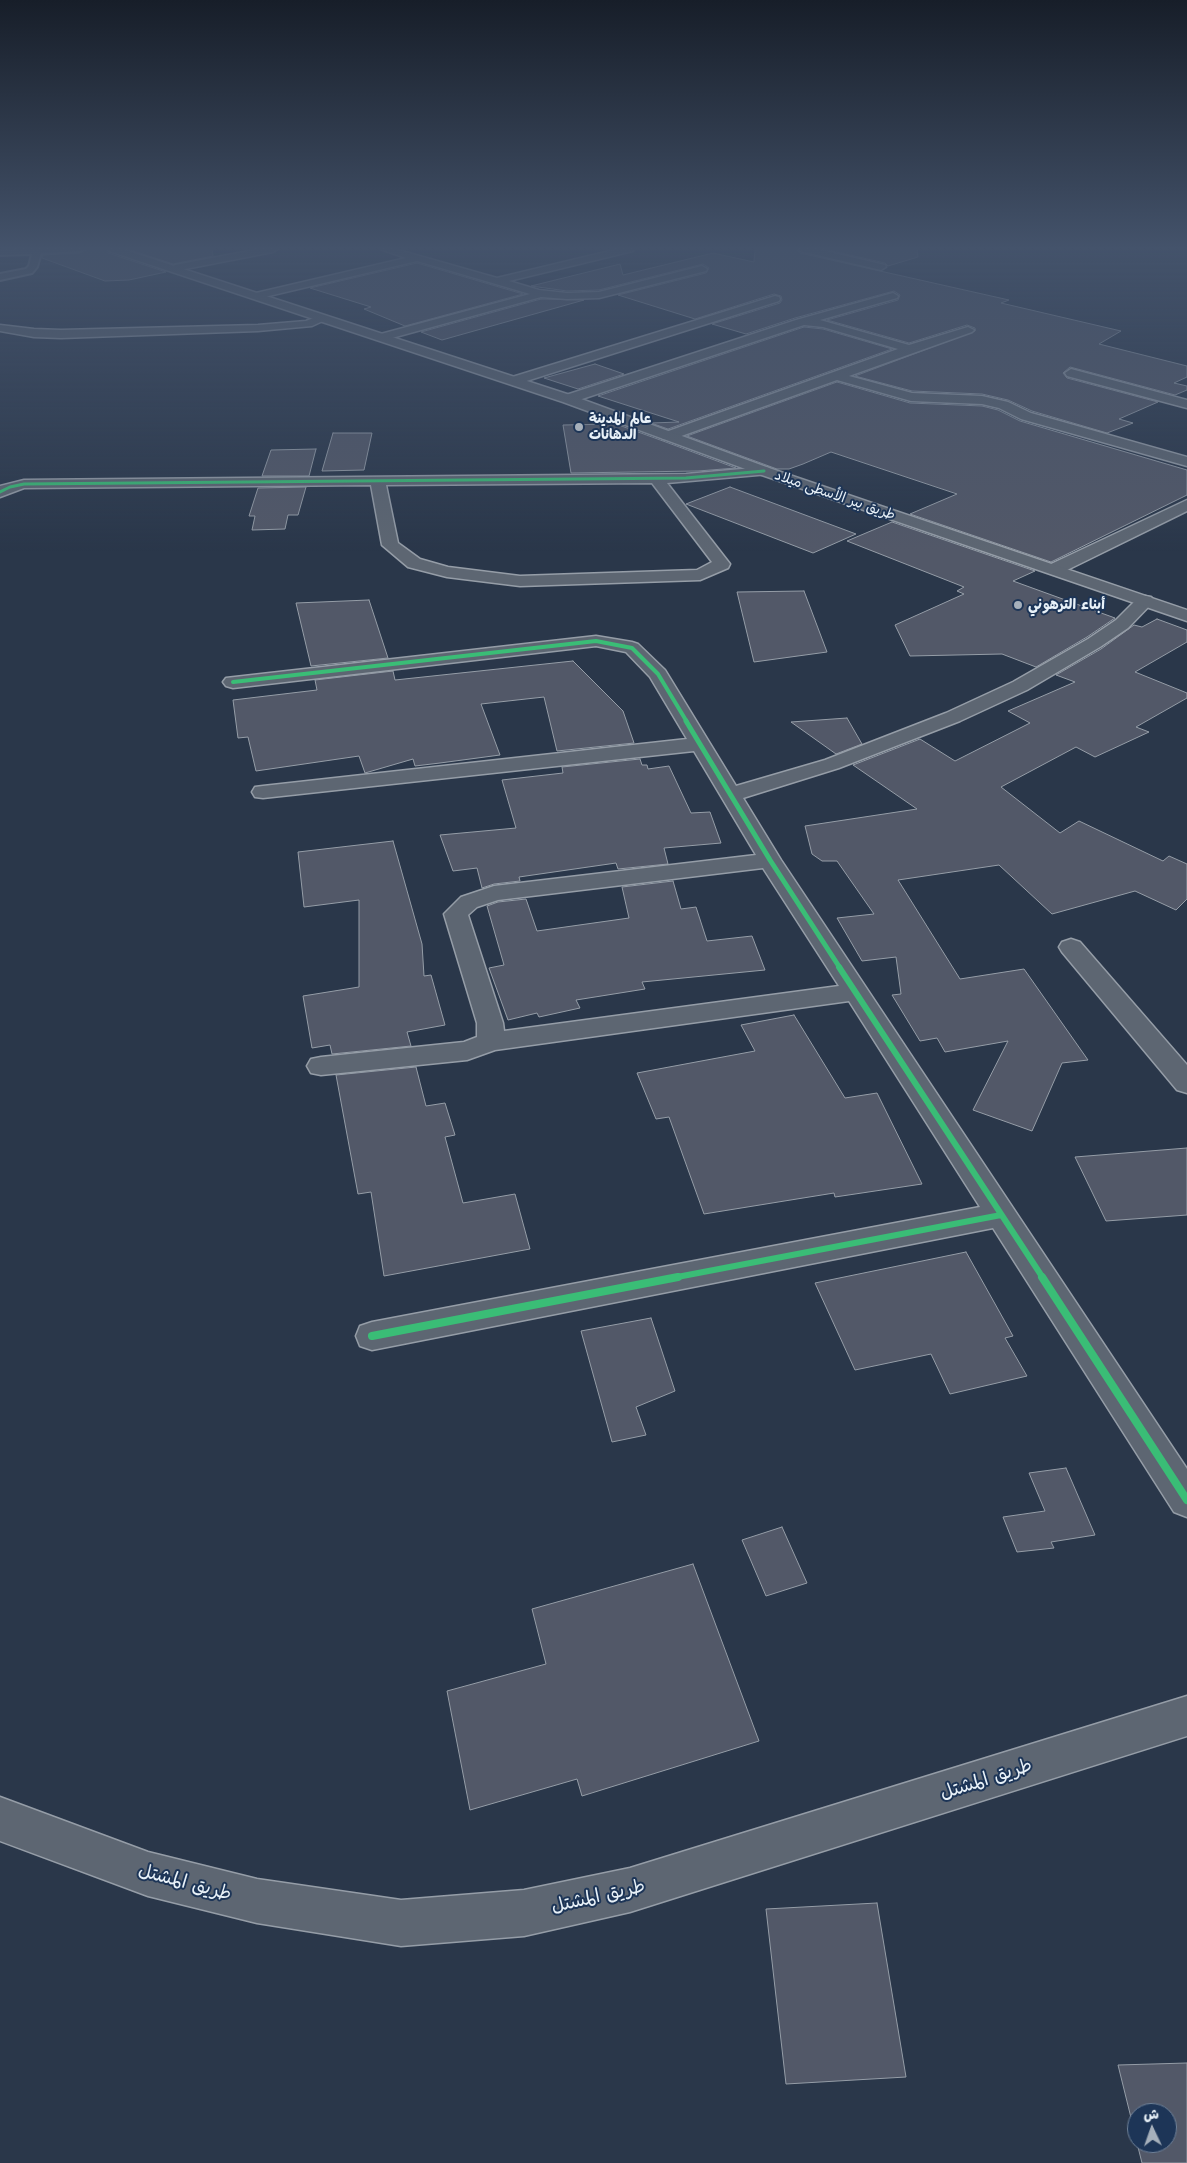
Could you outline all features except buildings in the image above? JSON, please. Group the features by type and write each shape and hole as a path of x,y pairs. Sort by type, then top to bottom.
{"street":[{"name":"طريق بير الأسطى ميلاد","path":"420,350 568,399 764,471 1055,569 1187,616"},
{"path":"514,381 612,350"},
{"path":"568,399 716,350"},
{"path":"668,436 907,350"},
{"path":"1070,372 1187,404"},
{"path":"836,376 911,397 958,398 1003,405 1026,416 1187,462"},
{"path":"0,492 10,487 24,484 657,478 729,475 764,471"},
{"path":"378,482 390,545 414,563 447,572 520,581 700,575 722,564 657,478"},
{"path":"1055,569 1187,505"},
{"path":"731,795 832,764 954,717 1020,686 1094,643 1122,624 1145,601"},
{"path":"233,682 596,641 632,648 658,674 770,860 1187,1500"},
{"path":"263,792 701,744"},
{"path":"491,1042 490,1023 456,914 469,902 494,893 770,860"},
{"path":"1071,947 1187,1083"},
{"path":"321,1066 466,1051 491,1042 856,992"},
{"path":"372,1336 1001,1215"},
{"name":"طريق المشتل","path":"0,1819 148,1874 257,1901 401,1922 524,1913 630,1890 1187,1716"}],"cycle path":[{"path":"0,492 10,487 24,484 686,478 764,471"},
{"path":"233,682 596,641 632,648 658,674 770,860 1187,1500"},
{"path":"372,1336 1001,1215"}],"place":[{"name":"عالم المدينة الدهانات","path":"579,427"},
{"name":"أبناء الترهوني","path":"1018,605"}]}
